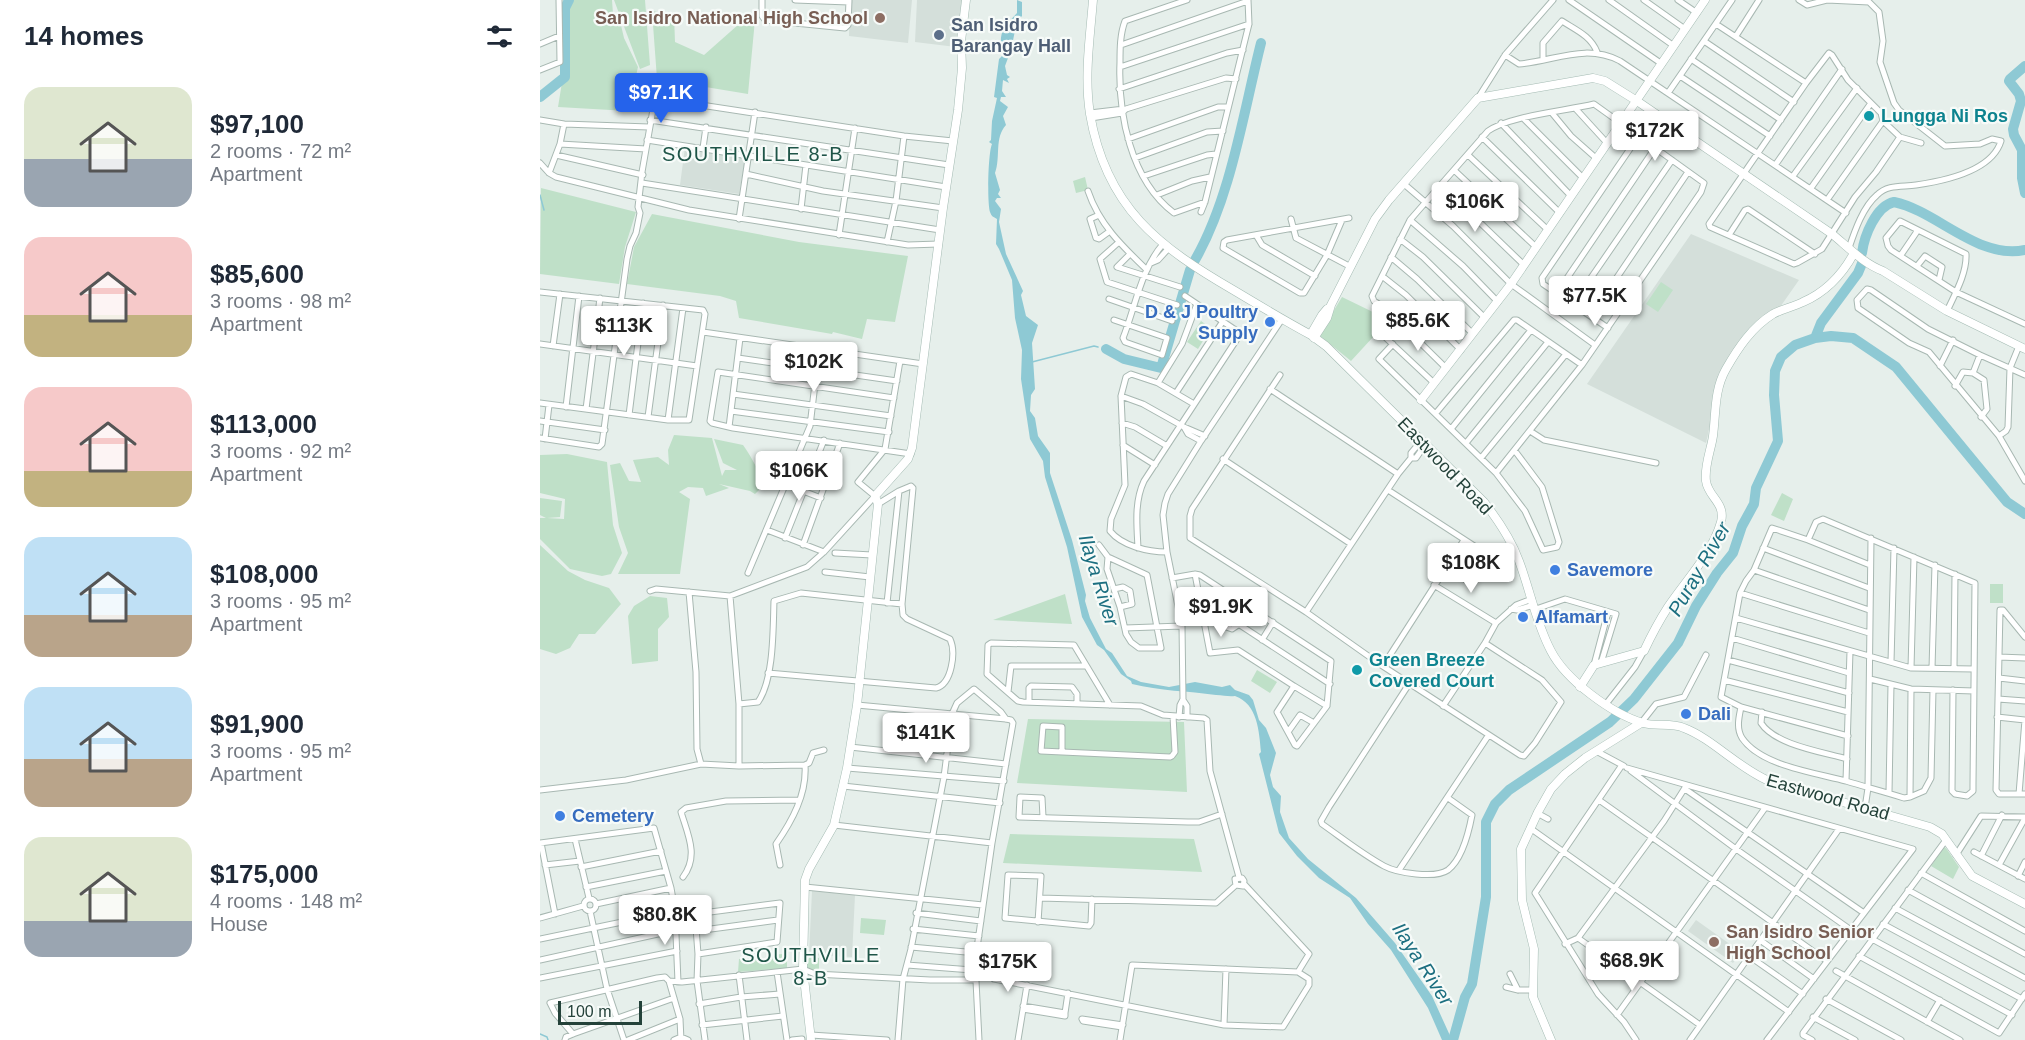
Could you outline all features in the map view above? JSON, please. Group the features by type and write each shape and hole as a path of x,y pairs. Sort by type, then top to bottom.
{"street":[{"path":"540,70 560,62 559,0"},
{"path":"762,0 762,16 765,20 844,28 848,25 849,1 795,0"},
{"path":"650,591 656,589 730,596 807,567 877,500 911,454 960,96 961,41 966,0"},
{"name":"Eastwood Road","path":"1093,0 1088,81 1091,116 1102,161 1116,188 1140,222 1165,247 1198,270 1312,336 1333,353 1484,502 1499,521 1518,559 1551,651 1580,687 1607,705 1638,721 1685,728 1755,775 1769,781 1918,822 1937,831 1967,871 1976,879 2025,904"},
{"path":"1187,0 1125,21 1121,45 1119,89 1128,139 1135,158 1156,195 1174,213 1205,202"},
{"path":"1312,336 1327,318 1331,305 1375,219 1478,98 1505,55 1553,0"},
{"path":"1569,0 1662,64"},
{"path":"1609,0 1674,46"},
{"path":"1644,0 1685,29"},
{"path":"1678,0 1697,13"},
{"path":"1421,400 1511,284 1705,0"},
{"path":"1668,93 1732,0"},
{"path":"1736,36 1759,0"},
{"path":"1607,705 1635,667 1668,608 1708,549 1722,520 1721,505 1708,489 1706,479 1716,396 1724,372 1749,334 1774,313 1824,291 1844,270 1860,219 1879,193 1889,188 1915,185 1961,173 1988,162 2001,141 1992,139 1980,144 1945,147 1896,108 1880,62 1883,41 1879,12 1869,2 1827,0 1808,3 1799,0"},
{"path":"1121,45 1248,1 1249,24 1201,212"},
{"path":"1544,60 1543,43 1562,21 1589,38 1594,43 1597,52"},
{"path":"1120,67 1249,24"},
{"path":"1716,24 1806,83"},
{"path":"540,44 560,36"},
{"path":"1704,41 1794,102"},
{"path":"1119,89 1227,53 1243,50"},
{"path":"1505,55 1519,64 1597,52 1620,61 1846,213"},
{"path":"1900,137 1876,172 1855,197 1822,249 1794,264 1710,227 1709,224 1780,120 1829,53 1881,113 1883,121 1900,137 1921,143"},
{"path":"1691,59 1780,120"},
{"path":"1776,164 1842,69"},
{"path":"1680,76 1770,136"},
{"path":"1091,116 1123,110 1226,78 1236,79"},
{"path":"1478,98 1593,78 1605,81 1832,234 1869,262 1872,267 1883,271 1947,311 2022,348 2010,368 2008,423 2006,431 1999,436"},
{"path":"1793,176 1857,88"},
{"path":"549,405 543,439 600,447 605,430 629,253 640,213 638,207 650,120 654,99 657,97 953,141"},
{"path":"1810,188 1871,103"},
{"path":"1446,368 1372,298 1410,220 1488,131 1501,123 1593,104 1704,183 1608,328 1515,451 1496,472"},
{"path":"1128,139 1218,107 1228,107"},
{"path":"1575,108 1607,143"},
{"path":"738,219 755,112"},
{"path":"1552,113 1571,136 1597,159"},
{"path":"1524,119 1583,178"},
{"path":"540,120 564,124 649,127"},
{"path":"650,120 950,165"},
{"path":"1827,200 1883,121"},
{"path":"1501,123 1571,196"},
{"path":"549,173 560,144 564,124"},
{"path":"703,148 706,127"},
{"path":"839,235 855,128"},
{"path":"1135,158 1207,132 1223,131"},
{"path":"887,242 896,201 904,135"},
{"path":"1482,137 1560,213"},
{"path":"1608,328 1543,284 1542,278 1638,137"},
{"path":"647,140 946,187"},
{"path":"560,144 646,149"},
{"path":"1557,292 1655,148"},
{"path":"1144,176 1216,154"},
{"path":"1468,154 1548,230"},
{"path":"556,155 643,175"},
{"path":"1574,304 1672,160"},
{"path":"540,163 556,177 689,210 908,245 939,244"},
{"path":"801,209 806,165"},
{"path":"1454,170 1536,247"},
{"path":"1590,316 1688,172"},
{"path":"746,174 845,194 943,208"},
{"path":"1156,195 1210,177"},
{"path":"642,183 940,230"},
{"path":"1404,184 1469,241 1511,284 1595,345"},
{"path":"1441,185 1524,265"},
{"path":"1088,191 1099,215 1110,231 1146,273"},
{"path":"1729,235 1745,210 1748,209 1815,254"},
{"path":"1099,215 1090,219 1096,238 1110,231"},
{"path":"1342,220 1327,255 1307,291 1300,293 1223,248 1227,240 1349,218"},
{"path":"1291,219 1296,238 1351,267"},
{"path":"1410,220 1463,266 1498,302"},
{"path":"1947,311 1956,292 1963,272 1966,254 1900,220 1886,238 1888,246 1956,292 2025,324"},
{"path":"1901,255 1918,230"},
{"path":"1256,235 1262,245 1315,276"},
{"path":"1400,238 1423,257 1485,318"},
{"path":"1119,242 1100,259 1106,279 1110,284 1177,305"},
{"path":"1114,320 1128,325 1167,339 1162,355 1123,341 1128,325 1134,308 1139,292 1146,273 1151,263 1158,260 1165,247"},
{"path":"1130,254 1117,267 1146,273 1180,287"},
{"path":"1917,266 1927,256 1940,264 1942,267 1939,280"},
{"path":"1391,257 1473,334"},
{"path":"1382,276 1406,295 1461,350"},
{"path":"2025,375 1980,356 1928,329 1871,290 1863,291 1857,300 1858,308 1909,343 1929,352 1999,436 2023,473 2025,482"},
{"path":"540,292 704,311 690,418 686,421 540,403"},
{"path":"553,346 560,294"},
{"path":"566,406 579,296"},
{"path":"1138,548 1137,509 1140,490 1239,336 1237,331 1185,297"},
{"path":"586,409 600,298"},
{"path":"1109,299 1172,321"},
{"path":"629,415 643,303"},
{"path":"1158,382 1182,344 1197,304"},
{"path":"648,417 663,305"},
{"path":"668,420 683,308"},
{"path":"1062,752 1062,727 1042,726 1041,751 1062,752 1172,756 1175,752 1176,716 1183,699 1182,626 1167,552 1163,515 1165,503 1168,494 1282,319"},
{"path":"1436,413 1512,321 1517,320 1582,364"},
{"path":"1176,393 1223,321"},
{"path":"1451,429 1531,330"},
{"path":"702,332 923,364"},
{"path":"729,427 740,338"},
{"path":"1386,338 1434,383"},
{"path":"1940,366 1953,340"},
{"path":"1466,443 1548,342"},
{"path":"540,344 697,366"},
{"path":"1393,344 1379,359 1496,472 1526,511 1541,548 1545,551 1557,547 1559,542 1542,487 1515,451"},
{"path":"748,573 768,530 811,422 813,386 819,350"},
{"path":"1481,458 1566,354"},
{"path":"1973,373 1980,356"},
{"path":"738,358 897,381"},
{"path":"877,500 858,482 885,449 900,361"},
{"path":"894,398 718,372 710,419 712,423 729,427 911,454"},
{"path":"1955,386 1963,372 1973,373 1985,383 1987,409 1981,417"},
{"path":"1167,552 1138,548 1114,536 1110,531 1125,484 1121,396 1128,375 1158,382 1194,404"},
{"path":"1280,375 1192,509 1190,537 1306,612 1488,736 1520,755 1526,755 1561,702 1542,680 1485,644"},
{"path":"1270,389 1398,474"},
{"path":"733,394 891,416"},
{"path":"1121,396 1143,404 1203,439"},
{"path":"731,411 889,432"},
{"path":"540,421 605,430"},
{"path":"1122,423 1135,427 1167,446"},
{"path":"1530,431 1544,440 1656,463"},
{"path":"785,538 824,440"},
{"path":"1306,612 1334,567 1411,458 1412,453 1423,442"},
{"path":"803,544 840,443"},
{"path":"1123,445 1155,465"},
{"path":"1223,459 1351,544"},
{"path":"785,484 821,498"},
{"path":"768,673 936,688 942,686 951,669 952,643 946,635 905,617 902,604 914,491 911,486 877,500"},
{"path":"1388,490 1482,551"},
{"path":"887,603 899,491"},
{"path":"877,500 857,705 847,768 834,825 809,869 805,887 803,969 811,1037 886,1040"},
{"path":"1808,540 1816,522 1823,519 1975,583 1973,791 1967,796 1952,791 1953,690"},
{"path":"1848,736 1741,707 1722,698 1721,692 1740,593 1754,570 1772,528 1870,565"},
{"path":"768,530 824,552"},
{"path":"1864,808 1868,788 1871,538"},
{"path":"1383,666 1464,540"},
{"path":"894,542 909,543"},
{"path":"1099,545 1108,557 1147,575 1158,627 1161,656"},
{"path":"1763,548 1869,588"},
{"path":"1891,662 1894,548"},
{"path":"835,553 872,555"},
{"path":"1108,557 1107,569 1128,638 1134,646 1146,649 1161,648"},
{"path":"1911,668 1914,557"},
{"path":"1932,668 1935,566"},
{"path":"1445,567 1466,580"},
{"path":"1754,570 1869,610"},
{"path":"825,572 870,577"},
{"path":"1172,578 1195,574 1331,661 1327,706 1297,746 1278,712 1294,686"},
{"path":"1195,574 1210,652 1238,650 1327,706"},
{"path":"1954,668 1955,574"},
{"path":"1434,585 1496,623"},
{"path":"1114,589 1123,587 1130,591 1132,604 1120,608"},
{"path":"689,592 696,672 698,749 701,764"},
{"path":"739,704 758,702 763,693 768,673 774,601 801,593 902,604"},
{"path":"1740,593 1869,633"},
{"path":"730,596 739,704 739,766"},
{"path":"1443,706 1485,644 1496,623 1516,605 1565,599 1616,614 1598,664 1580,687"},
{"path":"1200,603 1211,606 1330,684"},
{"path":"1997,717 2025,720 2022,794 1999,794 1996,790 1997,717 2000,610 2004,610 2025,637"},
{"path":"1736,618 1911,668 1974,669"},
{"path":"1262,640 1273,622"},
{"path":"1125,628 1182,626"},
{"path":"1732,638 1849,673"},
{"path":"1110,705 1085,666 1076,647 1071,644 991,643 987,649 987,674 1018,701 1077,704 1141,706 1163,715 1206,720 1210,771 1239,877 1244,879 1244,884 1309,954 1298,972"},
{"path":"1598,664 1644,651"},
{"path":"1846,781 1850,651"},
{"path":"1551,1040 1533,997 1534,950 1522,900 1521,849 1537,813 1551,789 1564,774 1638,721 1656,704 1684,697 1706,655"},
{"path":"1999,657 2025,658"},
{"path":"1728,660 1849,693"},
{"path":"1008,692 1011,666 1085,666"},
{"path":"1999,678 2025,681"},
{"path":"1870,679 1911,689 1974,691"},
{"path":"1724,680 1848,712"},
{"path":"1409,684 1321,821 1322,824 1386,868 1417,874 1447,871 1466,843 1472,814 1448,798"},
{"path":"1889,793 1891,684"},
{"path":"1029,702 1031,686 1072,687 1077,694 1077,704"},
{"path":"898,1040 903,979 944,777 952,714 957,704 974,689 1001,712 1005,719"},
{"path":"1910,797 1911,689"},
{"path":"1741,707 1738,721 1739,731 1759,753 1803,772 1846,781 1904,798 1924,791 1931,778 1933,690"},
{"path":"1183,699 1187,706 1187,717"},
{"path":"1998,699 2025,700"},
{"path":"857,705 1005,719 1013,723 992,843 974,969 907,964"},
{"path":"1762,712 1761,723 1771,734 1792,743 1847,759"},
{"path":"1288,732 1300,715 1314,723"},
{"path":"1399,870 1488,736"},
{"path":"850,747 1006,764"},
{"path":"540,790 626,780 701,764 805,765 809,763 813,753 824,750"},
{"path":"1596,751 1624,766 1851,930"},
{"path":"780,865 776,844 793,818 805,780 805,765"},
{"path":"1624,766 1686,787 1913,849 1767,1040"},
{"path":"1624,766 1535,893 1598,994 1636,1040"},
{"path":"847,768 1004,782"},
{"path":"843,786 1000,802"},
{"path":"1565,944 1578,938 1686,787"},
{"path":"1686,787 1864,913"},
{"path":"1043,817 1042,798 1020,798 1019,818 1199,822 1222,814"},
{"path":"683,877 692,858 692,846 681,812 686,808 726,801 799,800"},
{"path":"1599,800 1827,961"},
{"path":"1617,1015 1765,808"},
{"path":"1537,813 1548,819"},
{"path":"1981,856 2002,815"},
{"path":"1956,855 1979,818 2002,815 2025,818 1999,865"},
{"path":"834,825 992,843"},
{"path":"555,914 540,843 654,828 675,911 678,981"},
{"path":"1530,828 1789,1012"},
{"path":"1690,1040 1839,829"},
{"path":"575,839 589,898 596,904"},
{"path":"1812,1040 1803,1034 1813,1017 1946,840"},
{"path":"545,865 580,864 661,851"},
{"path":"1974,852 2025,879"},
{"path":"2018,876 2025,862"},
{"path":"586,887 666,871"},
{"path":"1921,873 2025,932"},
{"path":"1038,922 1041,876 1008,875 1005,918 1038,922 1089,926 1092,899"},
{"path":"1236,885 1234,880 1239,877"},
{"path":"1236,885 1239,887 1244,884"},
{"path":"1040,898 1216,903 1236,885"},
{"path":"805,887 983,905"},
{"path":"596,904 671,888"},
{"path":"1908,890 2025,954"},
{"path":"589,898 584,901 584,906 590,911"},
{"path":"698,954 777,942 780,903 695,914 698,954 697,981 703,1040"},
{"path":"590,911 595,908 596,904"},
{"path":"540,918 584,906"},
{"path":"1895,908 2025,978"},
{"path":"590,911 607,989 626,1040 680,1019"},
{"path":"540,939 675,911"},
{"path":"916,914 981,921"},
{"path":"696,931 778,920"},
{"path":"1859,956 1999,1033 2024,997 1883,924"},
{"path":"913,929 979,936"},
{"path":"540,960 676,930"},
{"path":"1578,938 1700,1025"},
{"path":"1872,939 2012,1015"},
{"path":"1760,940 1814,980"},
{"path":"911,946 977,953"},
{"path":"540,978 677,951"},
{"path":"1749,956 1803,994"},
{"path":"994,979 1068,993 1126,1005 1224,1025 1283,1027 1309,985 1309,979 1298,972 1132,965 1126,1005 1123,1026 1120,1040"},
{"path":"669,981 697,981 803,969 815,974 850,974 903,979 969,979 976,981 979,1040"},
{"path":"1224,1025 1226,969"},
{"path":"1836,971 1927,1022 1948,1037 1960,1040"},
{"path":"777,972 787,1040"},
{"path":"1510,974 1518,990"},
{"path":"739,975 747,1040"},
{"path":"573,1034 555,1013 550,1003 665,977 669,981 674,998 683,1039 674,1040"},
{"path":"1018,1040 1027,985"},
{"path":"1506,987 1533,990"},
{"path":"1023,1008 1064,1017 1068,993"},
{"path":"699,1004 741,997 780,994"},
{"path":"565,1040 573,1034 674,998"},
{"path":"1826,999 1901,1040"},
{"path":"1927,1022 1940,1000"},
{"path":"702,1025 783,1016"},
{"path":"1813,1017 1855,1040"},
{"path":"1082,1019 1123,1026 1083,1021 1082,1019"},
{"path":"792,1040 802,1039"}],"shaded area":[{"name":"San Isidro National High School","path":"850,0 912,0 908,43 849,36"},
{"path":"917,0 962,0 956,47 915,42"},
{"path":"685,147 746,155 739,194 680,185"},
{"path":"1691,234 1799,280 1778,310 1746,333 1719,373 1706,443 1587,384"},
{"path":"812,891 855,895 852,957 809,955"},
{"name":"San Isidro Senior High School","path":"1696,920 1741,952 1733,963 1688,931"}],"green space":[{"path":"571,0 612,0 613,14 620,21 624,38 638,67 628,111 558,107 566,58 564,17"},
{"path":"614,0 645,0 650,65 640,69"},
{"path":"756,9 748,94 657,79 652,11 674,15 675,42 704,55"},
{"path":"1085,177 1088,190 1076,193 1073,181"},
{"path":"541,188 636,212 625,247 619,284 540,274"},
{"path":"652,214 799,242 908,256 895,322 867,319 862,339 833,332 832,334 739,318 736,301 720,296 627,284 634,247"},
{"path":"1661,282 1673,290 1658,312 1646,304"},
{"path":"1342,297 1377,314 1385,324 1351,361 1319,335"},
{"path":"1201,321 1211,328 1198,349 1187,342"},
{"path":"674,435 712,438 722,476 725,470 737,470 723,463 714,439 743,445 766,483 755,494 719,484 729,488 706,496 703,488 688,487 679,492 690,499 680,574 618,574 628,553 619,527 610,465 620,463 629,481 641,482 633,460 658,457 669,465 668,450"},
{"path":"567,454 607,462 613,525 622,553 611,574 602,576 570,569 540,539 540,518 546,518 540,515 540,498 562,501 560,517 547,518 564,519 565,499 540,493 540,455"},
{"path":"1782,493 1793,499 1784,521 1771,515"},
{"path":"540,545 568,571 585,580 609,588 621,604 595,634 579,634 570,648 556,654 540,649"},
{"path":"1990,584 2003,584 2003,603 1990,603"},
{"path":"1065,594 1072,624 993,620"},
{"path":"650,596 667,598 669,617 658,629 658,661 632,664 628,616 634,606"},
{"path":"1257,670 1277,682 1270,693 1251,681"},
{"path":"1028,719 1184,722 1187,792 1017,783"},
{"path":"1010,834 1194,839 1202,872 1003,863"},
{"path":"1944,847 1959,867 1953,879 1931,866"},
{"path":"861,918 886,920 884,935 860,933"},
{"path":"783,954 787,957 787,968 738,972 739,959 761,957 762,960 769,959 770,955"},
{"path":"810,956 819,958 821,973 807,970 807,961"}],"water":[{"path":"1017,0 1022,2 1022,16 1017,21 1005,66 1007,75 1010,77 1007,79 1009,83 1003,80 1002,91 1006,97 1001,97 1000,101 1008,107 1003,116 1006,125 1000,136 995,173 1000,190 998,194 1001,198 995,201 1001,209 999,222 1006,254 1023,291 1021,295 1026,316 1038,325 1032,343 1035,389 1031,395 1030,411 1035,418 1038,436 1050,453 1050,473 1072,540 1090,618 1106,649 1112,653 1127,676 1141,682 1169,687 1195,682 1222,687 1230,685 1235,690 1249,695 1276,753 1270,775 1273,787 1281,796 1280,812 1289,838 1308,859 1356,898 1395,943 1432,996 1452,1040 1442,1040 1428,1008 1391,950 1368,924 1350,898 1319,878 1297,856 1279,833 1259,754 1261,752 1258,728 1248,705 1235,696 1164,690 1132,684 1121,674 1104,650 1097,645 1082,617 1067,547 1045,477 1043,461 1030,439 1021,379 1022,350 1015,318 1012,280 996,244 997,219 992,216 989,207 989,167 992,144 989,142 997,98 994,97 999,59 1002,56 1001,36 1004,28 1017,13"}],"waterway":[{"path":"540,97 565,77 565,8 569,0"},
{"path":"1195,260 1218,210 1227,182 1261,43"},
{"path":"2025,66 2009,81 2019,94 2021,101 2013,129 2022,150 2022,178 2025,193"},
{"path":"540,195 544,210"},
{"path":"1862,253 1865,238 1876,215 1894,202 1910,207 1974,242 2008,251 2025,250"},
{"path":"1815,338 1821,323 1858,273 1863,261"},
{"path":"1106,349 1124,359 1161,368 1190,270"},
{"name":"Puray River","path":"1453,1040 1465,997 1472,984 1486,897 1486,822 1495,804 1509,790 1610,722 1634,699 1678,643 1696,606 1733,553 1742,526 1754,504 1756,488 1778,441 1774,395 1775,371 1781,357 1795,345 1815,338 1831,336 1853,338 1896,367 2007,502 2025,514"},
{"path":"1032,362 1094,346 1098,347"},
{"path":"540,1034 548,1040"}],"place":[{"name":"San Isidro National High School","path":"880,18"},
{"name":"San Isidro Barangay Hall","path":"939,35"},
{"name":"Lungga Ni Ros","path":"1869,116"},
{"name":"D & J Poultry Supply","path":"1270,322"},
{"name":"Savemore","path":"1555,570"},
{"name":"Alfamart","path":"1523,617"},
{"name":"Green Breeze Covered Court","path":"1357,670"},
{"name":"Dali","path":"1686,714"},
{"name":"Cemetery","path":"560,816"},
{"name":"San Isidro Senior High School","path":"1714,942"}],"district":[{"name":"SOUTHVILLE 8-B","path":"753,154"},
{"name":"SOUTHVILLE 8-B","path":"811,966"}],"water label":[{"name":"Ilaya River","path":"1099,580"},
{"name":"Ilaya River","path":"1423,964"}]}
